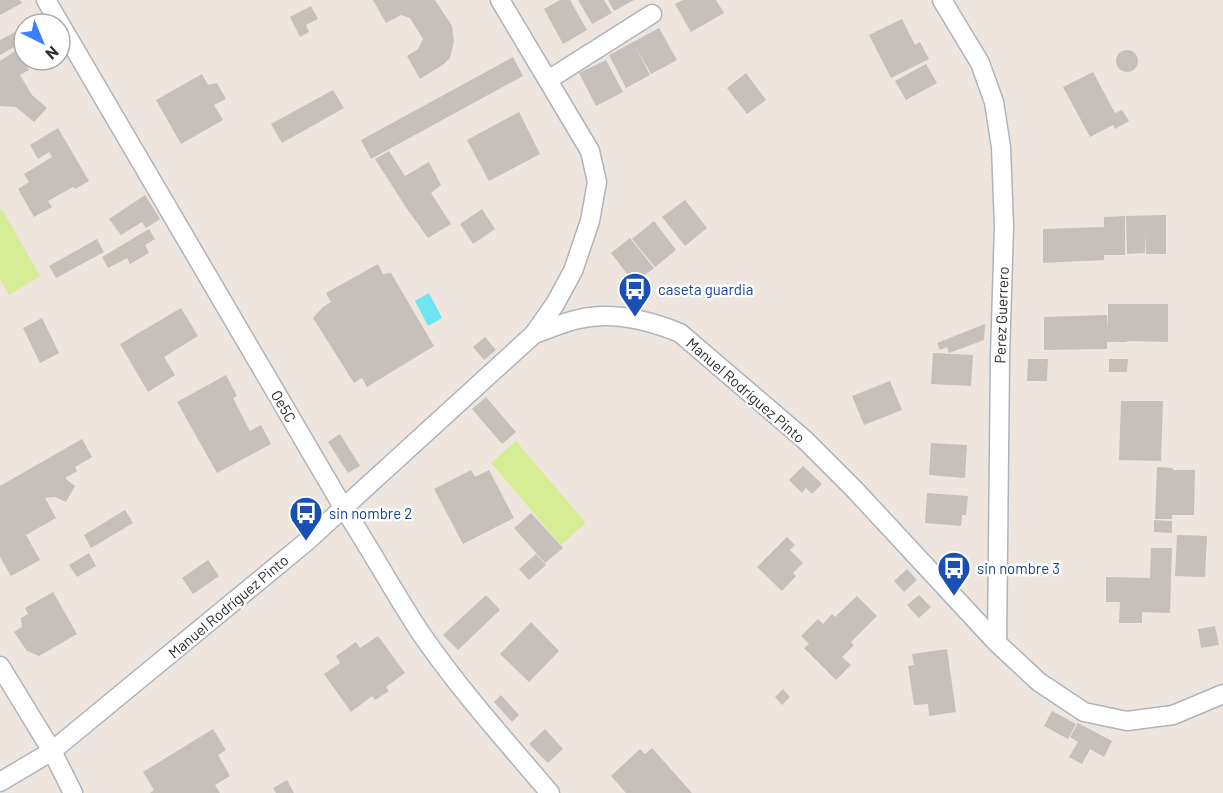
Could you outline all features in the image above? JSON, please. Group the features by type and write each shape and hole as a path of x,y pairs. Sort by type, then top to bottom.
{"street":[{"name":"Oe5C","path":"46,0 343,507 419,631 461,688 550,793"},
{"path":"500,0 590,151 597,182 590,221 573,271 555,304 534,334"},
{"name":"Perez Guerrero","path":"942,0 980,63 994,102 1001,147 1004,226 1000,357 997,643"},
{"path":"548,80 652,14"},
{"name":"Manuel Rodríguez Pinto","path":"0,782 52,751 306,542 534,334 580,319 607,316 635,318 680,333 805,440 855,490 997,643 1039,682 1084,712 1127,721 1173,715 1223,694"},
{"path":"0,666 52,751 73,793"}],"green space":[{"path":"2,209 40,276 9,295 0,279 0,210"},
{"path":"516,441 586,523 561,545 491,463"}],"water":[{"path":"429,293 442,318 428,326 415,301"}],"building":[{"path":"0,0 20,0 22,3 0,15"},
{"path":"373,0 435,0 452,26 454,42 450,58 420,79 407,56 418,49 423,39 410,18 401,15 386,23"},
{"path":"560,0 570,0 587,30 563,44 544,9"},
{"path":"578,0 604,0 612,13 592,24"},
{"path":"608,0 634,0 614,11"},
{"path":"683,0 716,0 724,13 691,32 675,4"},
{"path":"311,6 318,19 306,25 309,32 300,37 290,17"},
{"path":"902,19 915,45 920,42 929,59 891,78 869,35"},
{"path":"659,28 677,60 651,74 635,46 650,75 626,88 609,55"},
{"path":"12,34 12,48 0,55 0,40"},
{"path":"1127,50 1135,53 1138,61 1135,69 1127,72 1119,69 1116,61 1119,53"},
{"path":"12,53 12,72 25,72 20,75 32,95 47,108 34,122 16,107 0,106 0,61"},
{"path":"513,57 523,76 371,159 361,140"},
{"path":"606,60 623,92 596,106 579,73"},
{"path":"926,64 937,83 906,100 895,81"},
{"path":"1093,72 1115,113 1122,110 1129,121 1115,129 1113,125 1090,137 1063,87"},
{"path":"746,73 766,100 747,114 727,88"},
{"path":"202,74 208,85 217,83 226,99 214,105 223,120 181,144 156,100"},
{"path":"333,90 344,108 282,143 271,124"},
{"path":"519,112 540,154 489,181 467,140"},
{"path":"58,128 89,181 48,201 52,207 34,217 18,189 29,182 24,174 52,157 49,152 38,159 30,145"},
{"path":"389,151 405,176 429,162 441,185 431,193 451,224 428,238 375,159"},
{"path":"145,195 160,219 146,228 142,222 121,235 109,219"},
{"path":"685,200 707,228 685,246 662,217"},
{"path":"482,209 495,229 473,244 460,224"},
{"path":"1166,215 1166,254 1146,254 1145,232 1145,253 1127,254 1126,216"},
{"path":"1125,216 1125,255 1104,255 1104,260 1043,263 1043,229 1104,227 1104,217"},
{"path":"654,221 676,250 655,267 632,239"},
{"path":"149,229 155,239 145,245 149,253 130,264 127,258 108,268 102,257"},
{"path":"630,238 654,268 634,283 611,253"},
{"path":"97,239 104,252 56,278 49,266"},
{"path":"378,264 383,274 391,273 434,346 367,387 362,378 354,383 313,318 331,302 326,293"},
{"path":"1108,304 1168,304 1168,342 1107,342 1107,349 1044,350 1044,317 1107,315 1108,330"},
{"path":"181,308 198,336 164,357 175,375 148,392 120,344"},
{"path":"42,318 59,353 40,363 23,328"},
{"path":"985,324 984,340 949,353 947,347 940,350 937,343"},
{"path":"485,337 496,350 484,360 473,347"},
{"path":"933,353 973,355 971,386 931,384"},
{"path":"1028,359 1048,359 1047,381 1027,381"},
{"path":"1109,359 1128,359 1127,372 1109,372"},
{"path":"226,375 237,396 233,398 250,431 261,425 271,444 217,473 177,402"},
{"path":"890,381 902,410 864,425 852,396"},
{"path":"486,397 516,432 502,444 472,409"},
{"path":"1121,401 1163,401 1161,461 1119,460"},
{"path":"340,434 360,466 348,473 328,442"},
{"path":"82,439 92,457 75,467 77,471 65,478 75,486 66,502 55,497 45,498 56,518 26,535 40,560 11,576 0,557 0,486"},
{"path":"931,443 967,445 965,478 929,475"},
{"path":"803,466 822,484 812,494 806,488 802,493 789,480"},
{"path":"1157,467 1195,470 1194,515 1172,515 1172,519 1155,519"},
{"path":"471,470 475,477 489,470 514,518 463,544 434,489"},
{"path":"927,493 968,496 966,515 962,515 961,526 925,523"},
{"path":"125,510 133,523 91,548 84,535"},
{"path":"531,513 563,548 545,563 514,528"},
{"path":"1154,520 1172,521 1172,533 1154,532"},
{"path":"1177,535 1207,536 1205,577 1175,576"},
{"path":"787,537 795,545 790,550 803,563 793,573 796,576 782,591 757,567"},
{"path":"1151,548 1172,548 1170,613 1142,612 1142,623 1119,623 1120,602 1106,602 1106,577 1150,578"},
{"path":"89,553 96,566 77,577 69,565"},
{"path":"536,554 546,565 529,580 519,569"},
{"path":"208,560 219,576 193,594 182,578"},
{"path":"907,569 917,580 904,592 894,581"},
{"path":"53,592 77,634 39,656 27,651 14,632 22,627 21,618 28,614 25,608"},
{"path":"486,595 500,610 458,650 443,635"},
{"path":"919,595 931,607 919,618 907,605"},
{"path":"857,596 877,616 851,642 854,645 842,657 851,665 836,680 804,648 809,644 801,636 818,619 823,624 832,614 835,617"},
{"path":"531,622 559,651 529,682 500,654"},
{"path":"1215,626 1219,645 1201,648 1198,629"},
{"path":"378,636 405,673 386,687 389,691 375,700 372,696 351,712 324,674 340,663 336,656 356,642 360,648"},
{"path":"947,649 956,712 929,716 928,704 914,705 908,666 914,665 912,654"},
{"path":"783,689 790,697 782,705 775,697"},
{"path":"501,695 519,715 512,722 494,702"},
{"path":"1052,711 1076,724 1068,739 1044,726"},
{"path":"1078,723 1112,741 1104,757 1090,749 1082,764 1069,757 1078,742 1070,737"},
{"path":"213,729 226,750 218,755 230,776 215,785 220,793 150,793 154,790 143,772"},
{"path":"545,729 563,749 548,763 529,744"},
{"path":"652,748 692,793 626,793 611,776 640,749 645,754"},
{"path":"287,780 294,793 276,793 273,788"}],"place":[{"name":"caseta guardia","path":"635,318"},
{"name":"sin nombre 2","path":"306,542"},
{"name":"sin nombre 3","path":"954,597"}]}
